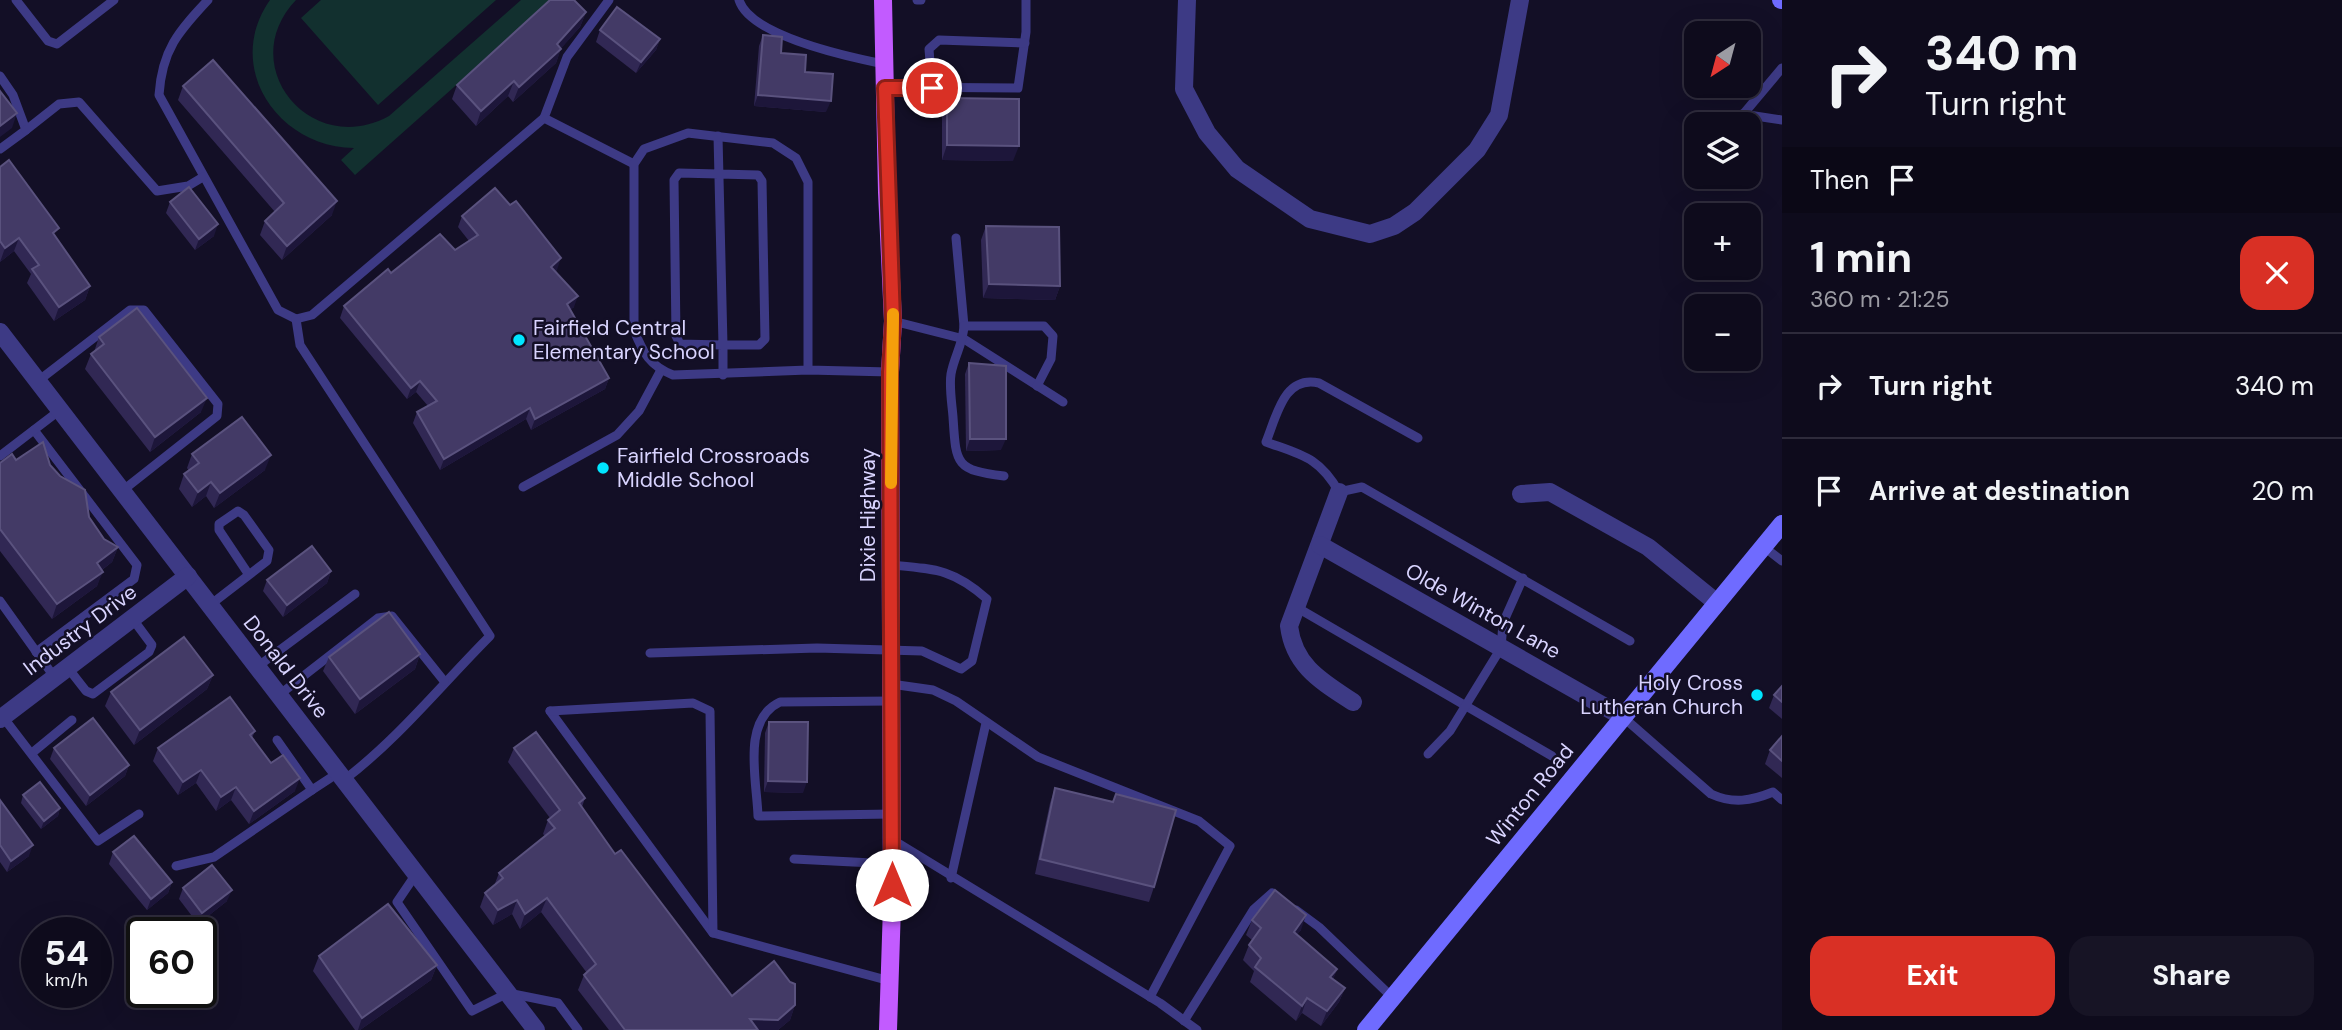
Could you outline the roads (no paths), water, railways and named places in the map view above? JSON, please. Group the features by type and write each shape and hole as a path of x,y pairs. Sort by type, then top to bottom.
{"main road":[{"name":"Dixie Highway","path":"883,0 893,321 890,372 892,864 888,1030"}],"street":[{"path":"1187,0 1184,89 1207,133 1237,169 1310,219 1370,234 1394,226 1415,212 1477,150 1499,115 1520,0"},
{"name":"Donald Drive","path":"0,332 536,1030"},
{"path":"1339,492 1289,626 1292,644 1300,661 1314,676 1353,702"},
{"path":"1521,494 1550,492 1563,499 1648,547 1717,603"},
{"name":"Winton Road","path":"1366,1030 1782,524"},
{"name":"Olde Winton Lane","path":"1320,545 1623,717"},
{"name":"Industry Drive","path":"1,718 188,576"}],"lane":[{"path":"16,0 48,41 57,44 114,0"},
{"path":"193,0 200,8"},
{"path":"208,0 169,46 161,68 159,95 278,310 296,318 312,315 544,118 567,57 609,0"},
{"path":"739,0 751,20 835,54 884,64"},
{"path":"885,88 1018,88 1025,43 1026,0"},
{"path":"932,88 929,49 939,40 1025,43"},
{"path":"1744,112 1782,68"},
{"path":"0,76 13,95 26,130"},
{"path":"0,149 59,104 79,102 157,191 188,186 203,177"},
{"path":"1761,117 1782,120"},
{"path":"544,118 634,164"},
{"path":"808,370 808,181 796,158 773,143 688,133 644,149 634,164 635,330 643,352 662,370 673,375 808,370 890,372"},
{"path":"719,136 723,375"},
{"path":"679,173 758,175 762,181 765,339 760,345 723,345 680,344 676,335 674,180 679,173"},
{"path":"956,238 964,326 964,339 951,375 956,455 966,468 978,473 1004,476"},
{"path":"38,381 130,310 144,310 218,404 217,416 122,491"},
{"path":"176,866 214,858 395,738 444,681 491,636 300,345 296,318"},
{"path":"893,321 964,339 1063,402"},
{"path":"964,326 1044,326 1053,337 1051,359 1037,386"},
{"path":"523,487 617,435 639,411 662,370"},
{"path":"1418,438 1319,383 1306,380 1293,386 1285,396 1266,442 1314,459 1327,471 1339,492 1362,487 1630,641"},
{"path":"0,457 60,410"},
{"path":"34,430 137,565 134,579 36,652"},
{"path":"210,605 249,575 267,561 269,550 238,511 219,524 219,530 249,575"},
{"path":"1763,547 1782,561"},
{"path":"650,653 891,649 922,651 961,669 972,661 986,600 964,579 932,569 891,565"},
{"path":"1427,754 1450,732 1501,648 1503,623 1524,578"},
{"path":"257,667 355,594"},
{"path":"0,601 36,652 93,694 149,652 152,645 132,618"},
{"path":"1297,607 1552,756"},
{"path":"279,695 378,618 392,616 444,681"},
{"path":"892,814 758,816 754,733 768,707 780,702 836,702 933,690 956,701 1038,757 1199,821 1230,846 1150,997"},
{"path":"713,933 710,711 693,703 550,711 713,933 890,981"},
{"path":"1623,717 1711,794 1726,800 1743,802 1773,792 1782,800"},
{"path":"1,718 32,753 98,841 139,814"},
{"path":"32,753 72,720"},
{"path":"951,877 986,723"},
{"path":"277,740 313,790"},
{"path":"892,839 1150,997 1197,1030"},
{"path":"794,859 892,864"},
{"path":"416,874 397,902 472,1011 508,993 558,1003 578,1030"},
{"path":"1184,1021 1254,909 1272,893 1319,927 1393,998"}],"place":[{"name":"Fairfield Central Elementary School","path":"519,340"},
{"name":"Fairfield Crossroads Middle School","path":"603,468"},
{"name":"Holy Cross Lutheran Church","path":"1757,695"}]}
